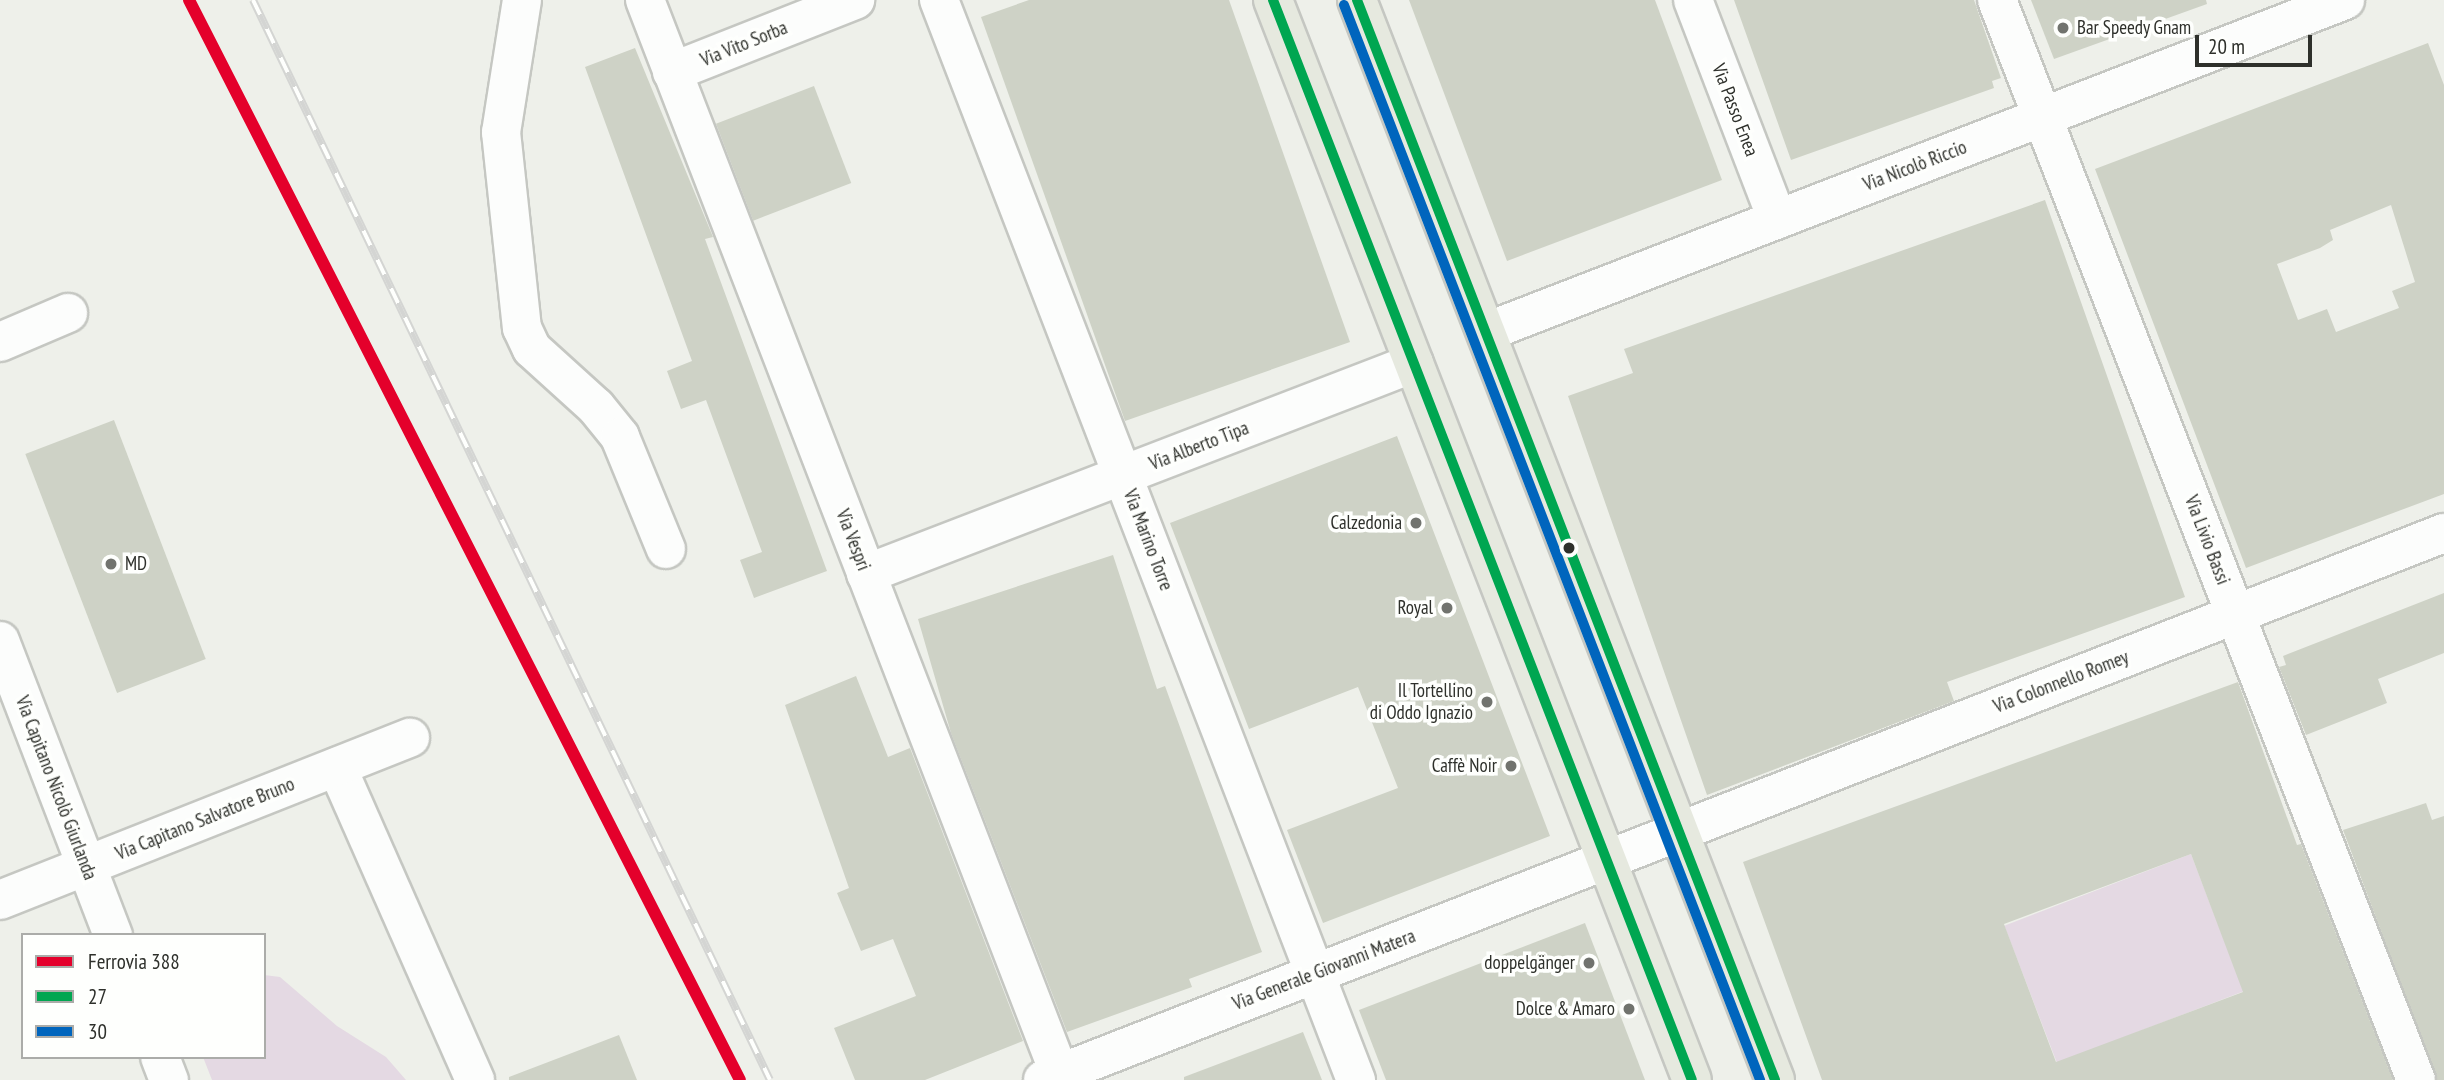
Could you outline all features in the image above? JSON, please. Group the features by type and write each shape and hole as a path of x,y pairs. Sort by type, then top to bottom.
{"main road":[{"path":"1273,0 1692,1080"},
{"path":"1357,0 1775,1080"}],"street":[{"path":"522,0 501,131 522,328 532,349 596,407 620,437 666,549"},
{"name":"Via Vespri","path":"645,0 866,574 1055,1078"},
{"name":"Via Vito Sorba","path":"672,72 855,0"},
{"name":"Via Marino Torre","path":"939,0 1356,1080"},
{"name":"Via Passo Enea","path":"1693,0 1777,219"},
{"name":"Via Livio Bassi","path":"1997,0 2416,1080"},
{"name":"Via Nicolò Riccio","path":"1486,332 2345,0"},
{"path":"0,342 68,313"},
{"name":"Via Alberto Tipa","path":"866,574 1414,363"},
{"name":"Via Colonnello Romey","path":"1606,859 2444,533"},
{"name":"Via Capitano Nicolò Giurlanda","path":"0,641 112,933"},
{"name":"Via Capitano Salvatore Bruno","path":"0,900 410,738"},
{"path":"337,767 475,1080"},
{"name":"Via Generale Giovanni Matera","path":"1055,1078 1606,859"},
{"path":"161,1059 169,1080"}],"shaded area":[{"path":"2191,854 2244,991 2057,1063 2004,926"},
{"path":"266,975 280,977 337,1026 386,1057 406,1080 212,1080 204,1059 266,1059"}],"building":[{"path":"1029,0 1229,0 1350,342 1125,421 981,17"},
{"path":"1409,0 1655,0 1722,180 1507,261"},
{"path":"1734,0 1974,0 2001,78 1992,81 1994,88 1791,160"},
{"path":"2031,0 2206,0 2207,4 2054,59"},
{"path":"2428,43 2444,85 2444,494 2246,568 2095,169","holes":["2391,205 2415,282 2392,291 2399,308 2336,332 2327,309 2298,320 2277,264 2320,248 2333,240 2330,230"]},
{"path":"635,48 713,237 705,239 827,571 754,598 740,560 762,552 706,400 681,409 667,371 692,361 585,67"},
{"path":"814,86 851,183 753,221 716,124"},
{"path":"2045,200 2185,597 1947,682 1954,701 1707,795 1568,396 1633,373 1624,349"},
{"path":"114,420 206,659 117,693 25,454"},
{"path":"1397,436 1550,836 1323,923 1287,830 1398,788 1358,687 1249,729 1170,523"},
{"path":"1113,555 1157,689 1165,686 1262,952 1189,979 1192,987 1067,1032 951,733 918,619"},
{"path":"2444,593 2444,653 2378,679 2387,703 2306,735 2279,667 2286,665 2283,656"},
{"path":"856,676 888,757 910,748 1023,1041 925,1080 855,1080 834,1028 916,996 893,939 861,951 837,893 849,888 785,705"},
{"path":"2238,682 2297,845 2301,844 2393,1080 1822,1080 1743,862","holes":["2191,854 2243,992 2056,1062 2004,924"]},
{"path":"2426,803 2432,820 2444,816 2444,1080 2437,1080 2343,830"},
{"path":"1585,923 1645,1080 1386,1080 1359,1010"},
{"path":"1303,1032 1322,1080 1184,1080 1184,1077"},
{"path":"619,1035 637,1080 509,1080 509,1077"}],"railway":[{"path":"253,0 770,1080"}],"rail line":[{"name":"388","path":"189,0 740,1080"}],"transit line":[{"name":"27","path":"1273,0 1692,1080"},
{"name":"27","path":"1357,0 1775,1080"},
{"name":"30","path":"1344,5 1760,1080"}],"place":[{"name":"Bar Speedy Gnam","path":"2063,28"},
{"name":"Calzedonia","path":"1416,523"},
{"name":"MD","path":"111,564"},
{"name":"Royal","path":"1447,608"},
{"name":"Il Tortellino di Oddo Ignazio","path":"1487,702"},
{"name":"Caffè Noir","path":"1511,766"},
{"name":"doppelgänger","path":"1589,963"},
{"name":"Dolce & Amaro","path":"1629,1009"}]}
